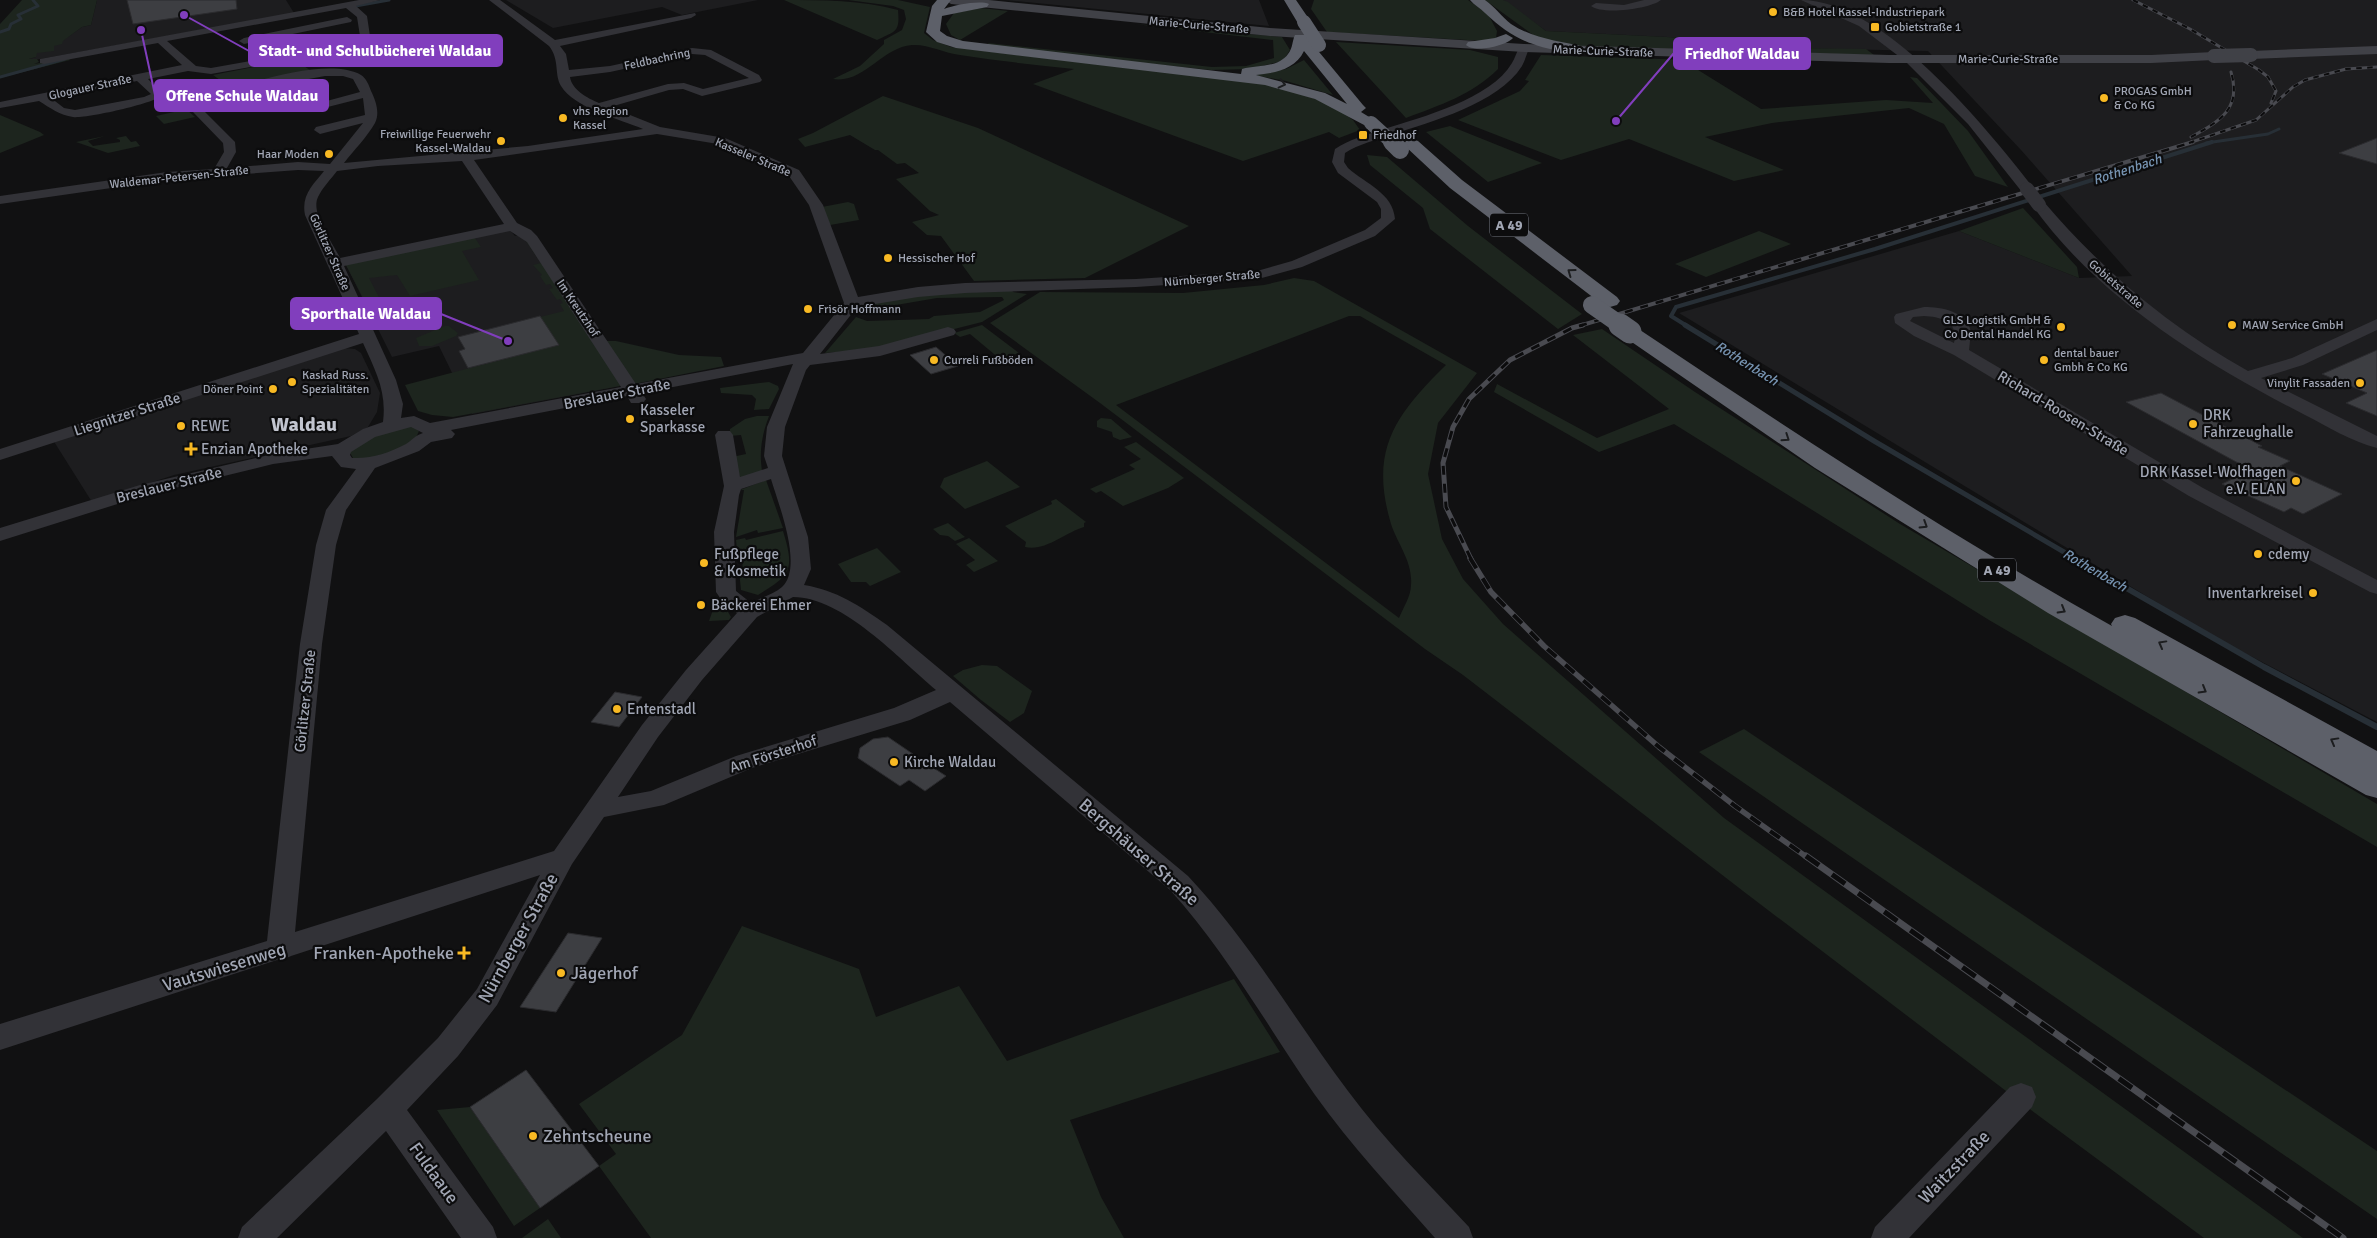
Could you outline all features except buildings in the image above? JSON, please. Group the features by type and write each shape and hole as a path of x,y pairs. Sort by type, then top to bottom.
{"highway":[{"path":"925,0 943,6 960,7 982,2"},
{"path":"958,0 943,6 932,28 937,36 961,45 1266,81 1309,91 1378,120"},
{"name":"A 49","path":"1277,0 1301,41 1406,147 1456,184 1601,303 1823,463 2058,608 2377,787"},
{"name":"A 49","path":"1290,0 1319,45 1378,120"},
{"path":"1476,0 1486,6 1506,31 1523,42"},
{"path":"1303,20 1305,2"},
{"path":"1473,45 1498,42 1506,31"},
{"path":"1199,72 1245,72 1276,67 1295,57 1301,41"},
{"name":"A 49","path":"1639,330 2064,590 2377,765"}],"main road":[{"name":"Marie-Curie-Straße","path":"951,0 1261,31 1473,45 1523,42 1580,50 1908,59 2151,59 2377,50"}],"street":[{"path":"44,61 375,0"},
{"name":"Kasseler Straße","path":"494,0 553,44 561,54 566,85 584,102 657,130 721,141 794,173 816,205 852,303"},
{"path":"1596,6 1624,8 1656,0"},
{"name":"Gobietstraße","path":"1806,0 1845,14 1862,23 1908,59 1973,123 2053,223 2091,264 2123,292 2159,319 2247,376 2377,443"},
{"path":"350,6 362,16 364,39 353,45"},
{"path":"553,44 691,15"},
{"path":"244,41 362,16"},
{"name":"Nürnberger Straße","path":"254,1238 388,1109 448,1047 487,997 562,858 650,731 694,675 750,612 788,590 798,578 801,569 801,553 798,537 773,456 776,427 802,362 845,314 852,303 918,292 965,288 1136,284 1243,277 1273,272 1297,264 1370,233 1388,219 1388,213 1382,200 1344,171 1338,160 1339,152 1356,143 1434,116 1484,94 1512,71 1522,57 1523,42"},
{"path":"163,43 190,66"},
{"path":"353,45 394,62"},
{"name":"Glogauer Straße","path":"0,105 190,66 200,71 227,69 353,45"},
{"name":"Feldbachring","path":"565,74 610,69 692,51 707,52 755,77 756,80 702,93 684,86 668,87 597,107"},
{"path":"220,171 230,152 229,142 200,112 198,109 202,105 270,82 318,74 339,74 357,77 367,94 372,112 362,134 334,168"},
{"name":"Glogauer Straße","path":"41,97 60,110 76,114 146,100 157,95 155,91 138,77"},
{"path":"316,107 367,94"},
{"path":"320,130 371,117"},
{"name":"Waldemar-Petersen-Straße","path":"0,200 121,182 220,171 298,166 334,168 378,162 466,157 528,150 657,130"},
{"name":"Im Kreutzhof","path":"466,157 512,226 526,233 532,240 635,395"},
{"name":"Görlitzer Straße","path":"334,168 312,195 310,202 316,224 388,380 395,412 391,424"},
{"path":"335,264 512,226"},
{"path":"2247,376 2270,372 2326,350 2377,324"},
{"path":"802,362 880,351 948,332"},
{"name":"Liegnitzer Straße","path":"0,455 368,336"},
{"name":"Richard-Roosen-Straße","path":"1960,352 2196,492 2377,588"},
{"name":"Breslauer Straße","path":"343,449 341,456 347,463 369,464 396,455 426,433 802,362"},
{"name":"Breslauer Straße","path":"0,535 26,525 140,491 273,459 343,449 369,433 391,424 414,422 426,433"},
{"path":"724,435 733,486 724,532 726,592 732,600 750,612"},
{"name":"Görlitzer Straße","path":"280,950 311,644 326,546 336,510 369,464"},
{"path":"733,486 777,471"},
{"name":"Bergshäuser Straße","path":"788,590 816,592 828,596 879,630 1179,883 1206,911 1266,994 1324,1084 1362,1131 1458,1238"},
{"name":"Am Försterhof","path":"594,810 655,799 744,762 902,714 951,692"},
{"name":"Vautswiesenweg","path":"0,1037 280,950 562,858"},
{"name":"Waitzstraße","path":"1887,1238 2021,1096"},
{"name":"Fuldaaue","path":"388,1109 481,1238"}],"shaded area":[{"path":"22,0 97,0 91,25 82,27 63,41 62,44 54,46 54,51 37,53 36,57 29,59 37,59 39,62 34,64 68,58 70,60 0,78 0,24"},
{"path":"97,0 286,0 294,13 29,61 29,59 36,57 36,53 62,41 82,27 91,25"},
{"path":"506,0 758,0 682,15 662,7 553,28"},
{"path":"784,0 842,1 870,4 898,10 898,23 893,32 877,40"},
{"path":"848,0 898,0 930,7 924,33 933,40 951,47 1273,85 1331,104 1353,120 1360,130 1339,138 1329,132 1243,161 1033,84 1074,69 974,57 912,45 901,47 891,52 854,76 844,79 833,79 860,66 884,44 884,40 902,30 906,19 904,10 893,6"},
{"path":"1005,0 1259,0 1269,26"},
{"path":"1314,0 1468,0 1488,14 1497,31 1496,38 1485,41 1327,32 1311,9"},
{"path":"1485,0 1503,0 1508,2 1546,31 1727,40 1737,47 1866,49 1874,55 1576,47 1540,40"},
{"path":"1503,0 2377,0 2377,722 2214,637 1679,313 1959,231 2079,278 2132,276 2021,150 1928,51 1737,47 1727,40 1546,31"},
{"path":"981,8 1008,11 960,40 951,35 946,24 954,13"},
{"path":"1135,24 1282,37 1290,50 1283,61 1249,69 1211,70 989,47 988,43 1212,67 1246,66 1274,58 1273,40"},
{"path":"1336,42 1470,50 1498,57 1498,69 1466,93 1406,118"},
{"path":"1541,55 1782,63 1788,66 1690,65 1761,109 1886,100 1933,103 1910,77 1917,78 1968,131 2008,187 1975,176 1944,124 1909,108 1772,123 1705,137 1784,170 1734,181 1629,139 1561,160 1458,120 1520,91 1529,81 1525,80"},
{"path":"293,59 310,70 240,89 231,88 213,75"},
{"path":"1304,60 1333,95 1286,81 1254,75 1286,69"},
{"path":"883,96 978,128 1189,226 1085,278 974,281 941,236 927,235 912,222 939,215 930,211 896,179 919,173 905,163 897,164 878,150 850,135 805,147 798,139"},
{"path":"187,110 195,117 164,124 156,116"},
{"path":"0,115 40,132 44,135 0,153"},
{"path":"1450,126 1542,163 1488,182 1426,132"},
{"path":"105,136 88,141 93,146 120,142 116,138 126,136 131,142 136,141 140,146 108,153 76,142"},
{"path":"1367,155 1387,157 1468,226 1582,314 1558,329 1430,229 1423,208 1370,165"},
{"path":"848,202 854,204 859,220 830,225 822,207"},
{"path":"2023,208 2077,267 2079,278 1959,231"},
{"path":"508,228 515,236 524,234 625,385 472,414 439,346 392,357 346,265"},
{"path":"1759,231 1791,244 1706,277 1675,264"},
{"path":"521,234 524,234 625,385 453,417 432,415 418,411 405,385 558,345 540,317 564,311 560,304 563,303 560,299 557,300 549,289 553,288 550,284 546,285 540,276 542,275 533,265 541,263"},
{"path":"473,235 481,247 462,251 479,280 410,296 397,275 369,278 385,309 396,307 398,309 372,315 346,265"},
{"path":"1294,278 1314,281 1477,373 1438,423 1428,474 1442,539 1463,579 1503,624 1724,818 2303,1238 2204,1238 2035,1113 1463,675 1425,649 1100,403 990,323 1040,292 1183,293 1264,285","holes":["1349,316 1360,316 1446,365 1428,383 1400,418 1385,454 1383,475 1385,498 1391,524 1407,561 1411,577 1410,593 1399,618 1116,405"]},
{"path":"1012,290 1013,292 1027,294 982,322 875,349 825,353 856,317 867,321 929,319 934,316 980,312 1004,300 1002,297 937,298 861,311 866,304 920,295"},
{"path":"982,325 1019,353 1000,359 970,334 960,337 954,333"},
{"path":"449,326 458,333 456,336 432,346 419,346 416,338"},
{"path":"1602,329 1695,392 1900,524 2377,804 2377,847 1989,620 1674,424 1599,452 1494,392 1497,384 1597,438 1669,409 1573,335"},
{"path":"605,341 616,341 679,355 721,357 724,366 634,384"},
{"path":"344,348 355,349 361,353 380,393 377,412 368,427 351,436 174,475 92,502 53,440"},
{"path":"769,382 778,386 779,389 769,409 754,410 756,399 752,395 721,393 720,388"},
{"path":"769,416 762,443 762,471 741,479 732,457 746,454 741,435 730,436 730,429 745,419"},
{"path":"1101,418 1111,419 1132,437 1120,440 1113,437 1112,432 1097,427 1097,421"},
{"path":"412,426 419,431 415,440 401,449 365,461 353,458 349,451 368,438"},
{"path":"1136,442 1184,478 1168,488 1123,506 1101,491 1096,493 1090,489 1135,469 1129,465 1141,459 1124,447"},
{"path":"987,461 1020,487 965,509 940,487 944,478"},
{"path":"766,480 783,528 758,533 757,530 736,537 744,490 740,490"},
{"path":"1056,499 1086,522 1084,527 1048,544 1033,548 1025,547 1026,542 1005,526 1052,504 1051,501"},
{"path":"948,523 965,537 955,541 948,536 940,535 933,529"},
{"path":"783,531 789,555 789,563 784,576 758,595 741,590 739,571 743,570 742,559 738,560 736,540 745,538 746,540"},
{"path":"969,538 998,561 974,572 966,565 975,560 956,544"},
{"path":"877,548 901,572 870,586 866,582 851,582 838,564"},
{"path":"716,601 724,605 731,617 729,620 709,621"},
{"path":"982,665 997,666 1032,691 1024,713 1010,722 953,676 963,670"},
{"path":"1744,729 2377,1151 2377,1219 1699,752"},
{"path":"742,926 859,969 876,1017 959,986 1007,1061 1234,979 1280,1052 1070,1120 1101,1197 1124,1238 651,1238 599,1166 616,1154 579,1104 682,1035"},
{"path":"470,1107 540,1208 514,1226 437,1110"},
{"path":"548,1219 561,1238 522,1238"}],"waterway":[{"path":"0,32 9,29 11,24 21,19 18,15 38,6 33,0"},
{"path":"350,7 389,0"},
{"path":"0,77 65,59"},
{"name":"Rothenbach","path":"2211,142 2268,134 2279,129"},
{"name":"Rothenbach","path":"1687,326 1671,316 1676,307 1875,249 2211,142"},
{"name":"Rothenbach","path":"2206,143 2211,142"},
{"name":"Rothenbach","path":"1685,325 1874,441 2076,559"},
{"name":"Rothenbach","path":"2074,558 2264,667 2377,727"}],"railway":[{"path":"2133,0 2190,29 2259,70 2268,77 2276,91 2271,103"},
{"path":"2189,143 2256,120 2293,87 2305,80 2346,69 2377,67"},
{"path":"2191,137 2219,119 2231,105 2234,85 2231,72"},
{"path":"1579,326 2193,142"},
{"path":"1471,559 1446,507 1443,463 1453,427 1469,399 1510,360 1572,328 1583,325"},
{"path":"1470,558 1491,592 1544,646 1659,747 1735,806 1808,858"},
{"path":"1806,856 2343,1238"}],"place":[{"name":"B&B Hotel Kassel-Industriepark","path":"1773,12"},
{"name":"Stadt- und Schulbücherei Waldau","path":"184,15"},
{"name":"Gobietstraße 1","path":"1875,27"},
{"name":"Offene Schule Waldau","path":"141,30"},
{"name":"PROGAS GmbH & Co KG","path":"2104,98"},
{"name":"vhs Region Kassel","path":"563,118"},
{"name":"Friedhof Waldau","path":"1616,121"},
{"name":"Friedhof","path":"1363,135"},
{"name":"Freiwillige Feuerwehr Kassel-Waldau","path":"501,141"},
{"name":"Haar Moden","path":"329,154"},
{"name":"Hessischer Hof","path":"888,258"},
{"name":"Frisör Hoffmann","path":"808,309"},
{"name":"MAW Service GmbH","path":"2232,325"},
{"name":"GLS Logistik GmbH & Co Dental Handel KG","path":"2061,327"},
{"name":"Sporthalle Waldau","path":"508,341"},
{"name":"Curreli Fußböden","path":"934,360"},
{"name":"dental bauer Gmbh & Co KG","path":"2044,360"},
{"name":"Kaskad Russ. Spezialitäten","path":"292,382"},
{"name":"Vinylit Fassaden","path":"2360,383"},
{"name":"Döner Point","path":"273,389"},
{"name":"Kasseler Sparkasse","path":"630,419"},
{"name":"DRK Fahrzeughalle","path":"2193,424"},
{"name":"REWE","path":"181,426"},
{"name":"Enzian Apotheke","path":"191,449"},
{"name":"DRK Kassel-Wolfhagen e.V. ELAN","path":"2296,481"},
{"name":"cdemy","path":"2258,554"},
{"name":"Fußpflege & Kosmetik","path":"704,563"},
{"name":"Inventarkreisel","path":"2313,593"},
{"name":"Bäckerei Ehmer","path":"701,605"},
{"name":"Entenstadl","path":"617,709"},
{"name":"Kirche Waldau","path":"894,762"},
{"name":"Franken-Apotheke","path":"464,953"},
{"name":"Jägerhof","path":"561,973"},
{"name":"Zehntscheune","path":"533,1136"}],"district":[{"name":"Waldau","path":"304,424"}]}
